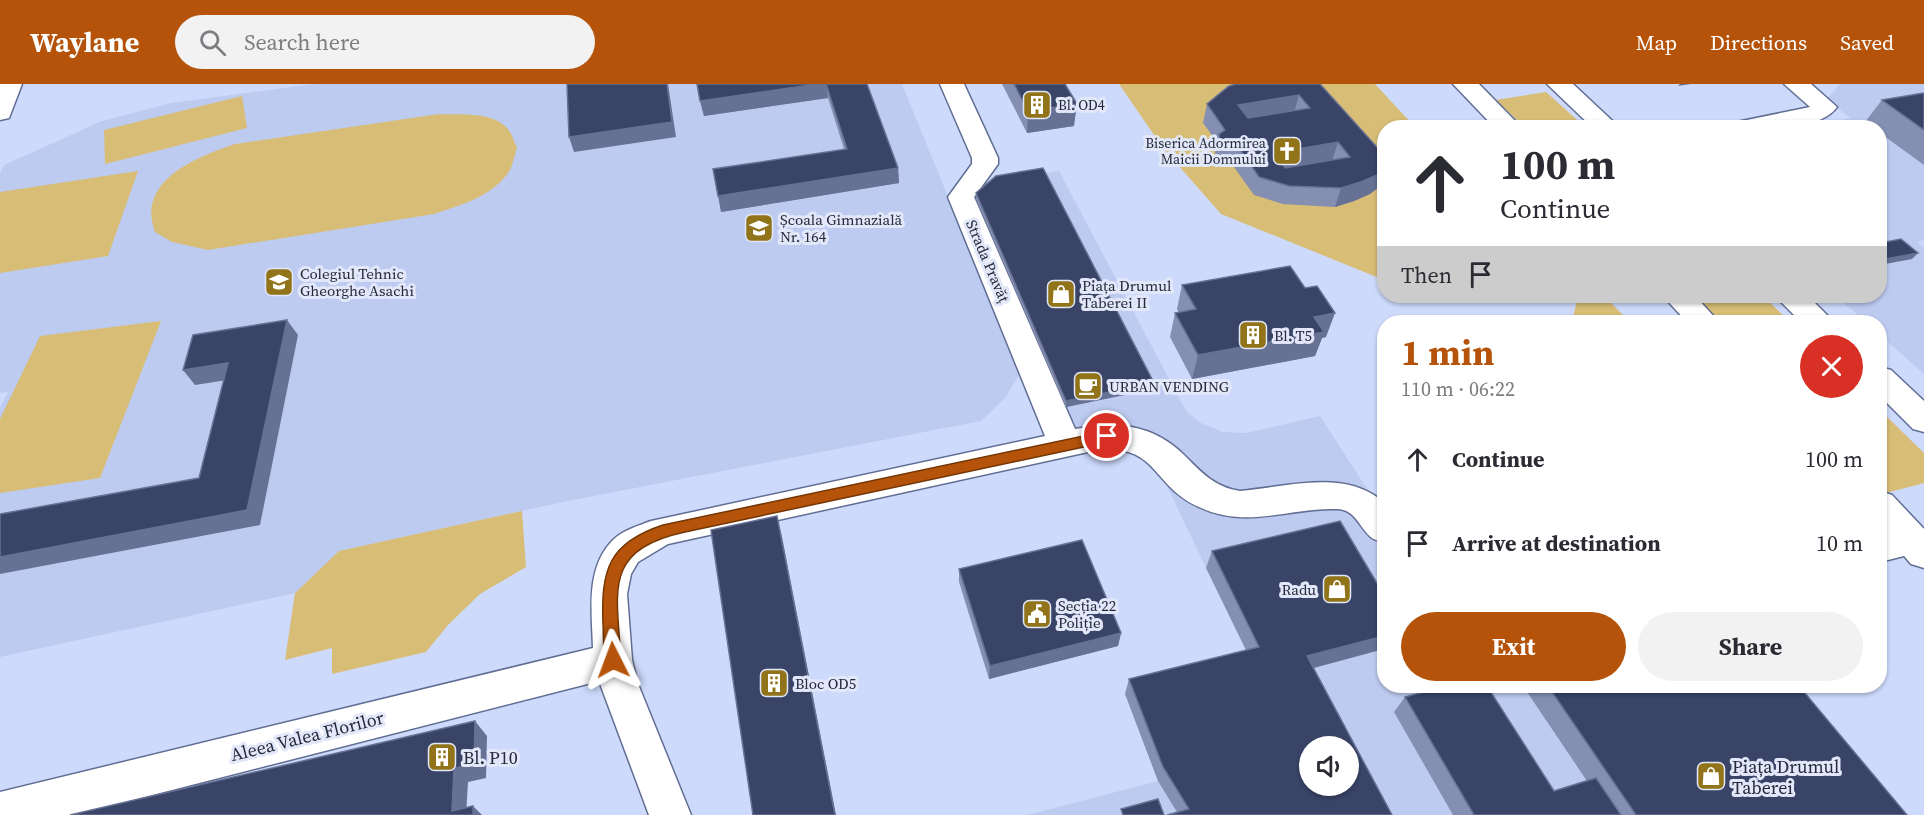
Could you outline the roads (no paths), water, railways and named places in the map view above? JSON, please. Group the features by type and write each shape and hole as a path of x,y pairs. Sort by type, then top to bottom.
{"street":[{"path":"0,113 10,84"},
{"name":"Strada Pravăț","path":"952,84 986,158 985,164 961,197 1065,444"},
{"path":"1465,84 1502,120"},
{"path":"1559,84 1599,120"},
{"path":"1782,120 1818,113 1825,107 1796,84"},
{"path":"1685,303 1697,315"},
{"path":"1798,303 1812,315"},
{"path":"1887,385 1924,420"},
{"path":"670,815 619,684 613,660 609,594 613,573 625,551 639,541 663,531 1107,436 1129,438 1152,447 1173,463 1204,494 1226,503 1240,506 1340,495 1352,498 1373,511 1377,517"},
{"path":"1887,517 1905,547"},
{"name":"Aleea Valea Florilor","path":"0,813 613,660"}],"place":[{"name":"Bl. OD4","path":"1037,105"},
{"name":"Biserica Adormirea Maicii Domnului","path":"1287,151"},
{"name":"Școala Gimnazială Nr. 164","path":"759,228"},
{"name":"Colegiul Tehnic Gheorghe Asachi","path":"279,282"},
{"name":"Piața Drumul Taberei II","path":"1061,294"},
{"name":"Bl. T5","path":"1253,335"},
{"name":"URBAN VENDING","path":"1088,386"},
{"name":"Radu","path":"1337,589"},
{"name":"Secția 22 Poliție","path":"1037,614"},
{"name":"Bloc OD5","path":"774,683"},
{"name":"Bl. P10","path":"442,757"},
{"name":"Piața Drumul Taberei","path":"1711,776"}]}
